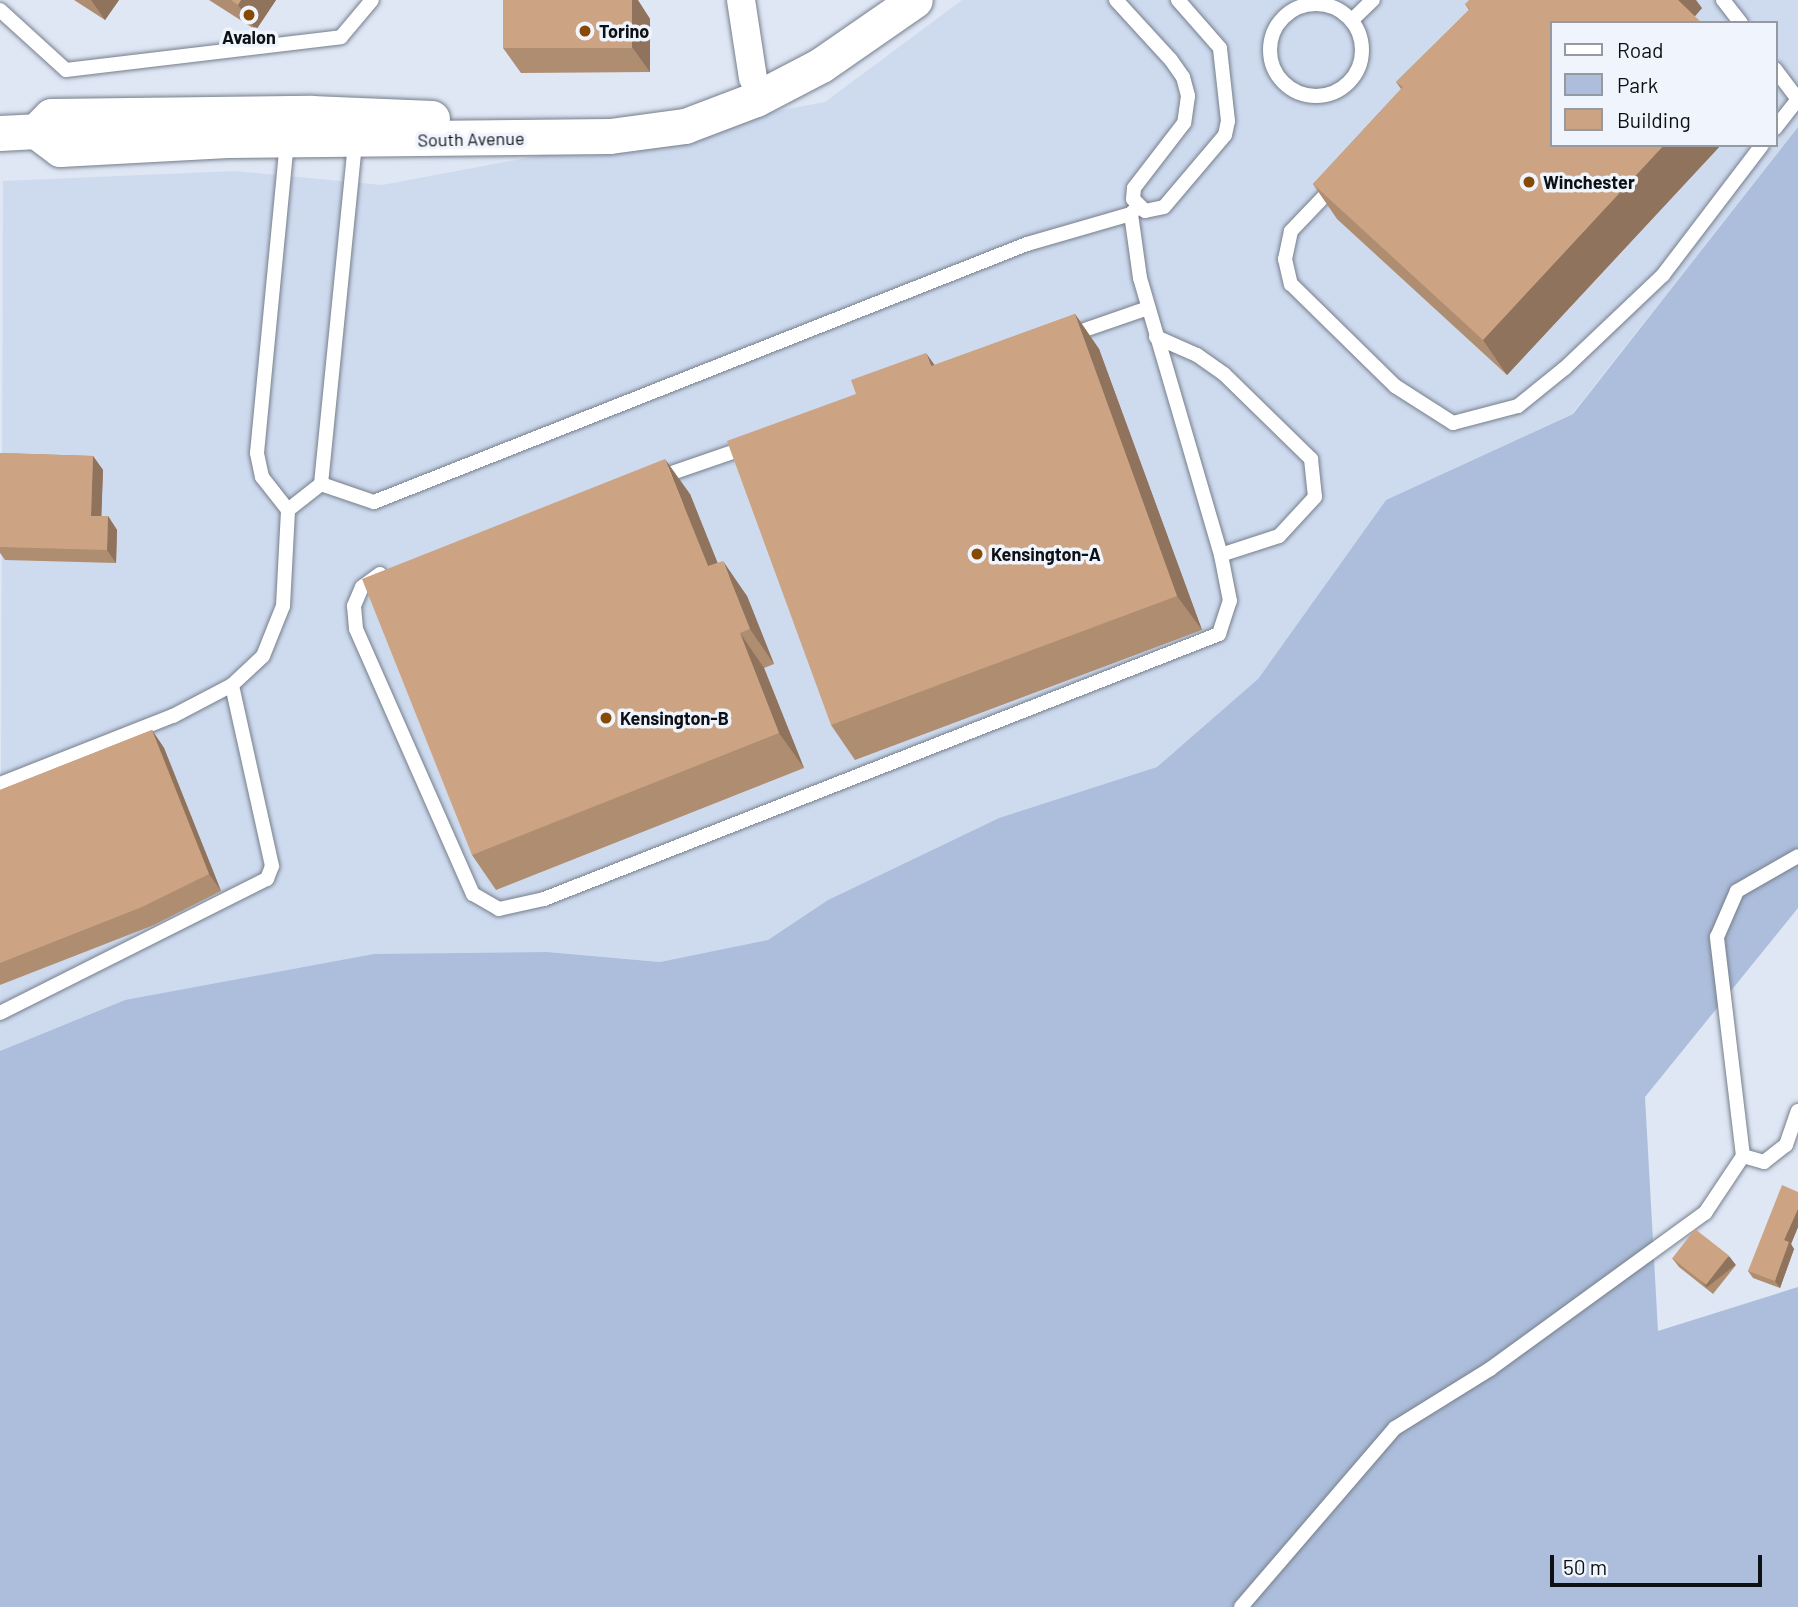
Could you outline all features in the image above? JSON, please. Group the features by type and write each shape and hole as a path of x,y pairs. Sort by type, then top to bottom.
{"street":[{"path":"741,0 753,78"},
{"path":"0,133 36,131 51,116 311,113 523,121 671,111 788,63 881,0"},
{"name":"South Avenue","path":"36,131 60,149 287,140 610,136 685,126 756,99 821,65 915,0"}],"lane":[{"path":"0,10 66,70 341,37 372,0"},
{"path":"397,568 370,578 362,587 354,606 356,629 473,894 499,908 544,899 1219,634 1230,601 1221,555 1148,308 1134,211 1134,188 1184,123 1188,96 1183,77 1171,60 1116,0"},
{"path":"321,484 374,502 1027,244 1134,211 1164,206 1225,135 1228,121 1220,48 1178,0"},
{"path":"1352,20 1373,0"},
{"path":"1723,0 1739,21"},
{"path":"1327,2 1352,20 1362,47 1361,62 1350,81 1331,93 1317,96 1289,87 1271,62 1273,31 1294,8 1327,2"},
{"path":"1777,72 1798,99 1777,125"},
{"path":"0,784 173,716 232,685 263,656 283,606 288,510 262,477 257,453 287,140"},
{"path":"288,510 321,484 355,141"},
{"path":"1349,171 1291,231 1285,258 1291,284 1395,386 1453,423 1518,406 1565,368 1663,275 1760,147"},
{"path":"1056,340 1148,308"},
{"path":"1156,337 1197,355 1224,374 1311,459 1315,497 1279,536 1221,555"},
{"path":"647,481 766,440"},
{"path":"0,1013 267,879 272,866 232,685"},
{"path":"1241,1607 1395,1428 1490,1369 1705,1213 1743,1156 1717,937 1737,891 1798,856"},
{"path":"1743,1156 1764,1162 1786,1145 1798,1111"}],"shaded area":[{"path":"962,0 1798,0 1798,127 1572,414 1386,500 1258,679 1157,767 999,818 828,900 768,940 661,962 547,952 125,1000 0,1051 3,181 235,171 382,185 825,102"}],"green space":[{"path":"1798,127 1798,908 1645,1097 1658,1331 1798,1287 1798,1607 0,1607 0,1051 125,1000 374,954 547,952 660,962 768,940 828,900 999,818 1157,767 1258,679 1386,500 1573,414"}],"building":[{"name":"Torino","path":"503,0 632,0 632,48 503,48"},
{"name":"Winchester","path":"1469,0 1678,0 1700,21 1549,21 1549,147 1662,147 1483,340 1313,184 1403,87 1396,82 1470,9 1465,4"},
{"name":"Kensington-A","path":"1075,314 1177,596 831,725 727,441 856,394 851,380 926,353 931,366"},
{"path":"0,453 93,456 91,516 108,516 107,550 0,547"},
{"name":"Kensington-B","path":"665,459 708,566 723,561 750,629 740,633 779,733 472,855 362,579"},
{"path":"152,730 209,874 142,907 0,963 0,790"},
{"path":"1782,1185 1798,1192 1798,1209 1784,1240 1789,1242 1775,1281 1748,1271"},
{"path":"1695,1229 1729,1255 1706,1285 1672,1258"}],"place":[{"name":"Avalon","path":"249,15"},
{"name":"Torino","path":"585,31"},
{"name":"Winchester","path":"1529,182"},
{"name":"Kensington-A","path":"977,554"},
{"name":"Kensington-B","path":"606,718"}]}
